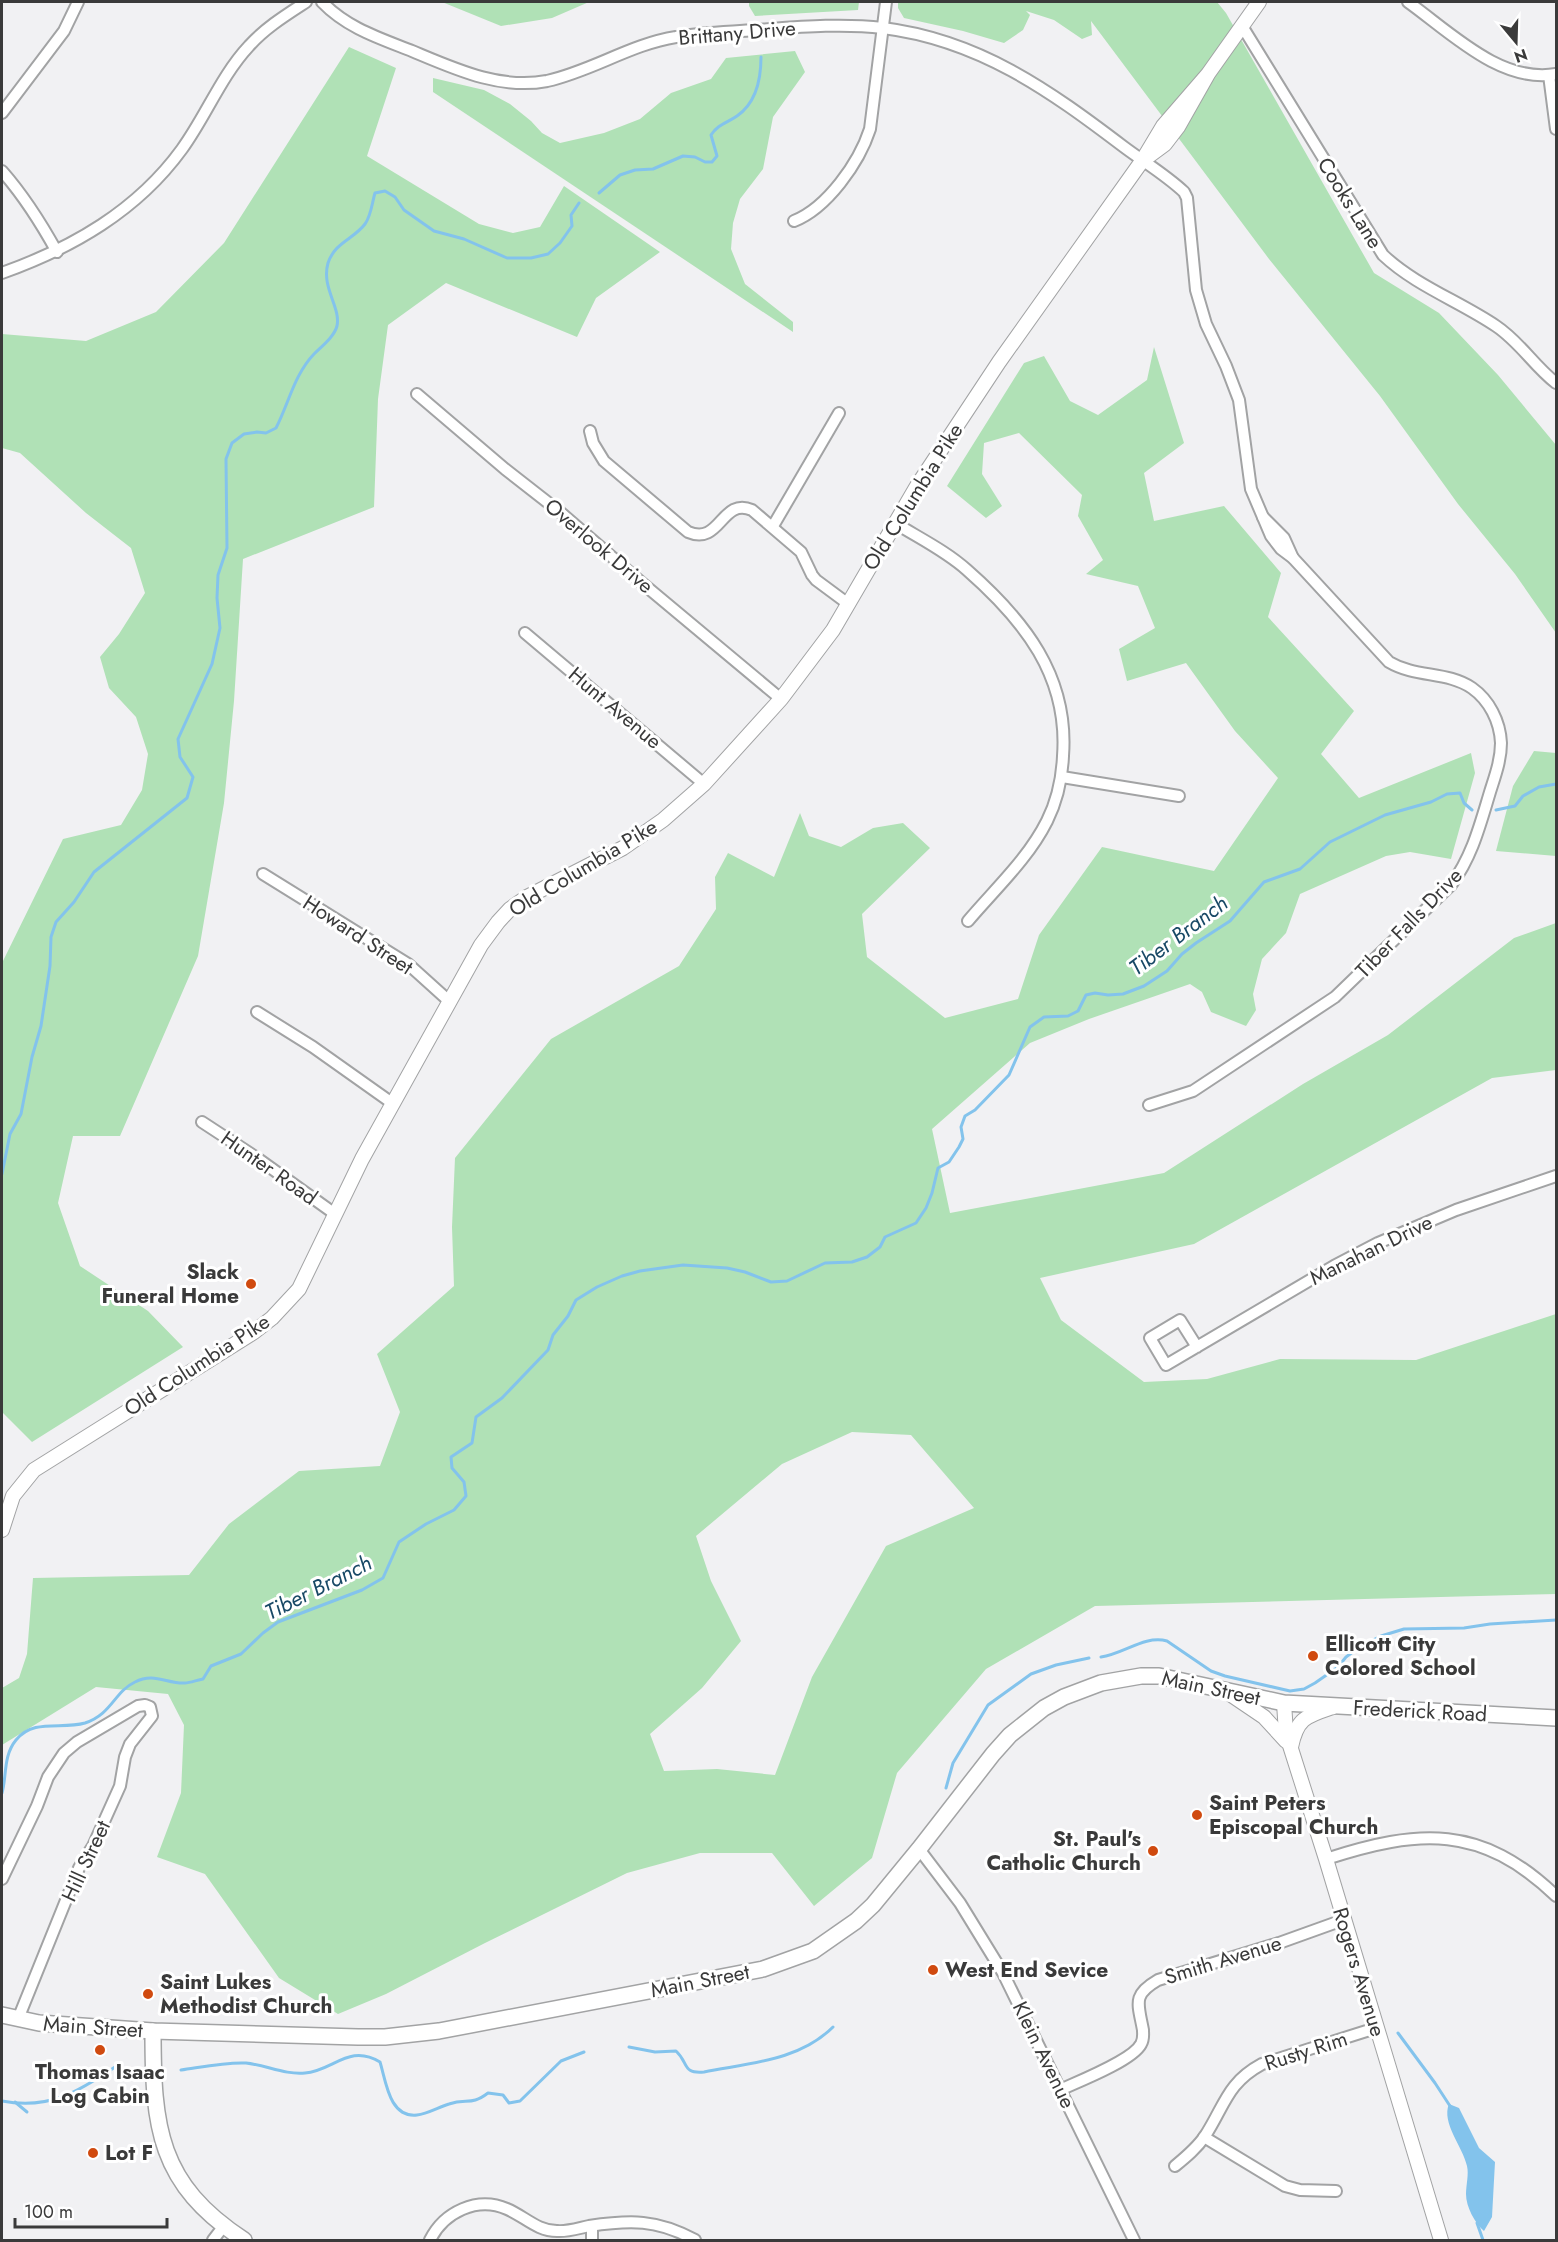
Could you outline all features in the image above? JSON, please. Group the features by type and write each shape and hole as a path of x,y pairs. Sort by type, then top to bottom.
{"main road":[{"name":"Main Street","path":"2,2015 39,2023 153,2031 357,2037 412,2035 764,1969 813,1951 850,1926 873,1905 993,1754 1029,1719 1044,1708 1079,1690 1132,1677 1159,1676 1284,1704"},
{"name":"Frederick Road","path":"1284,1704 1557,1718"},
{"path":"153,2031 157,2119 173,2168 184,2186 201,2205 223,2227 244,2241"}],"street":[{"path":"2,113 64,31 78,2"},
{"path":"2,273 57,252 114,217 139,197 182,149 233,66 248,46 268,27 306,2"},
{"name":"Brittany Drive","path":"322,2 339,17 365,32 475,76 510,82 532,83 560,78 642,45 676,37 799,27 883,28 966,48 1003,64 1054,95 1142,161"},
{"path":"794,221 815,211 824,202 859,156 866,142 870,129 886,2"},
{"name":"Old Columbia Pike","path":"2,1530 13,1496 34,1470 254,1332 272,1318 299,1289 362,1159 481,945 498,922 510,909 527,897 644,836 704,784 781,699 818,652 895,523 999,362 1142,161 1163,126 1208,74 1259,2"},
{"path":"1408,2 1489,60 1507,69 1528,74 1553,74 1556,129"},
{"name":"Cooks Lane","path":"1242,26 1383,255 1402,272 1497,326 1536,366 1557,383"},
{"name":"Tiber Falls Drive","path":"1142,161 1179,188 1187,198 1195,285 1200,308 1206,326 1234,384 1242,419 1251,489 1275,543 1293,558 1389,662 1410,672 1453,678 1480,695 1488,704 1501,740 1498,764 1476,841 1460,874 1451,885 1335,997 1193,1091 1149,1105"},
{"path":"2,171 36,216 57,252"},
{"name":"Overlook Drive","path":"417,394 781,699"},
{"path":"773,526 839,413"},
{"path":"590,431 593,443 604,461 688,532 694,535 708,533 733,510 747,508 773,526 801,552 816,580 847,603"},
{"path":"895,523 947,554 967,569 1029,634 1052,676 1064,723 1062,777 1047,820 1020,862 968,921"},
{"name":"Hunt Avenue","path":"525,633 704,784"},
{"path":"1062,777 1179,796"},
{"name":"Howard Street","path":"263,874 408,964 449,1001"},
{"path":"257,1012 313,1047 393,1103"},
{"name":"Hunter Road","path":"202,1122 335,1214"},
{"name":"Manahan Drive","path":"1197,1347 1180,1320 1150,1338 1166,1365 1378,1242 1456,1210 1557,1176"},
{"path":"1209,1686 1228,1693 1250,1707 1275,1727 1291,1747"},
{"name":"Rogers Avenue","path":"1284,1704 1283,1718 1291,1747 1441,2241"},
{"name":"Hill Street","path":"2,1879 37,1806 48,1777 64,1753 77,1742 138,1706 150,1707 152,1716 130,1744 125,1757 120,1786 93,1846 79,1868 18,2019"},
{"path":"1291,1747 1297,1725 1303,1719 1310,1714 1333,1707"},
{"path":"1326,1859 1388,1841 1437,1838 1499,1853 1523,1868 1557,1896"},
{"name":"Klein Avenue","path":"919,1849 960,1903 992,1954 1062,2089 1134,2241"},
{"name":"Smith Avenue","path":"1062,2089 1136,2051 1144,2037 1138,1999 1141,1992 1153,1983 1343,1920"},
{"name":"Rusty Rim","path":"1174,2166 1204,2137 1228,2092 1249,2071 1262,2064 1376,2028"},
{"path":"1204,2137 1285,2186 1300,2190 1336,2191"},
{"path":"430,2241 434,2232 451,2215 468,2206 483,2204 496,2205 510,2210 542,2229 557,2232 633,2221 647,2222 678,2231 695,2241"},
{"path":"592,2226 592,2241"},
{"path":"213,2241 223,2227"}],"green space":[{"path":"442,2 589,2 552,18 501,26"},
{"path":"749,2 859,2 858,10 755,16"},
{"path":"898,2 1217,2 1226,13 1374,273 1439,313 1498,375 1556,445 1556,633 1515,574 1458,504 1380,396 1269,259 1091,21 1092,35 1082,39 1054,20 1026,11 1030,15 1023,30 1004,43 904,18 898,8"},
{"path":"349,47 396,68 367,156 479,224 513,233 540,227 564,186 660,252 596,298 577,337 446,283 388,325 378,399 374,507 243,559 234,701 224,803 198,956 120,1136 73,1136 58,1203 80,1266 148,1311 183,1347 32,1442 2,1412 2,963 63,839 121,825 142,790 148,754 136,717 109,688 100,657 119,634 145,593 131,548 86,513 20,453 2,448 2,334 86,341 156,312 224,243"},
{"path":"795,51 805,72 773,117 763,169 740,199 733,223 731,249 745,284 793,322 793,332 433,92 433,78 484,90 510,104 542,133 560,143 604,133 640,119 671,93 711,79 726,58"},
{"path":"1154,347 1184,443 1144,473 1154,521 1224,506 1281,573 1268,617 1354,711 1321,754 1359,798 1471,753 1475,773 1451,859 1410,852 1386,856 1300,894 1286,933 1262,959 1253,994 1256,1010 1246,1026 1211,1012 1202,992 1190,984 1089,1019 1030,1043 932,1129 950,1213 1164,1173 1303,1084 1388,1035 1514,938 1556,923 1556,1070 1492,1078 1194,1244 1040,1278 1061,1320 1144,1382 1207,1379 1280,1359 1416,1360 1556,1314 1556,1594 1095,1606 986,1669 897,1773 872,1858 814,1906 772,1853 700,1853 627,1873 386,1994 338,2014 279,1978 205,1874 157,1857 181,1793 184,1725 168,1694 96,1687 2,1745 2,1688 19,1678 27,1654 33,1578 189,1575 229,1524 299,1471 380,1466 400,1412 377,1354 454,1286 452,1227 455,1158 551,1039 679,966 716,909 715,877 728,853 774,877 800,813 809,836 841,847 873,828 903,823 930,848 862,914 867,957 945,1018 1018,999 1039,935 1102,847 1214,871 1278,778 1235,731 1186,663 1127,681 1119,649 1155,628 1138,586 1086,574 1103,560 1078,516 1082,495 1019,433 984,443 982,474 1002,506 986,518 947,486 1024,363 1044,356 1070,401 1098,415 1147,380","holes":["852,1432 911,1435 974,1508 886,1546 812,1677 775,1775 717,1769 664,1771 650,1734 702,1688 741,1641 711,1581 696,1536 782,1464"]},
{"path":"1534,751 1556,753 1556,856 1496,851 1513,786"}],"water":[{"path":"1449,2104 1459,2108 1479,2148 1495,2162 1492,2217 1484,2231 1477,2224 1469,2209 1466,2194 1467,2166 1450,2127 1447,2111"}],"waterway":[{"path":"599,193 620,175 635,170 653,169 683,156 712,162 717,156 711,135 749,104 756,90 761,57"},
{"path":"2,1174 10,1134 21,1114 32,1057 41,1026 50,966 51,937 56,922 74,902 94,872 187,798 193,777 180,757 178,739 212,664 220,628 217,598 218,575 227,548 226,459 232,443 244,434 266,433 276,428 301,371 314,354 331,338 337,326 336,312 327,281 328,263 331,256 340,245 365,224 375,193 385,191 395,197 404,210 434,231 464,239 507,258 531,258 548,254 560,243 572,226 571,215 579,203"},
{"path":"1496,810 1515,806 1523,796 1539,787 1556,784"},
{"name":"Tiber Branch","path":"2,1793 9,1753 23,1733 39,1727 76,1725 94,1719 107,1709 122,1691 142,1679 154,1678 185,1683 203,1679 211,1666 241,1654 278,1622 362,1590 383,1578 399,1542 426,1524 454,1510 466,1496 464,1482 452,1468 451,1457 472,1443 476,1417 502,1398 548,1350 553,1335 568,1316 576,1300 597,1287 640,1271 683,1265 727,1268 771,1282 787,1281 825,1263 852,1262 867,1257 880,1247 885,1237 916,1223 926,1208 938,1168 949,1162 963,1139 961,1127 965,1116 975,1110 1009,1075 1030,1027 1044,1017 1068,1016 1078,1011 1086,995 1123,994 1144,986 1167,971 1182,954 1196,943 1230,921 1264,882 1300,869 1330,842 1385,815 1431,802 1447,794 1460,793 1464,803 1472,810"},
{"path":"1101,1657 1150,1641 1167,1641 1211,1671 1290,1691 1304,1689 1315,1683 1338,1667 1346,1657 1361,1646 1381,1636 1404,1629 1464,1628 1556,1620"},
{"path":"946,1788 953,1763 988,1705 1031,1674 1056,1665 1089,1658"},
{"path":"629,2047 655,2052 676,2051 689,2069 704,2072 756,2063 789,2054 820,2038 833,2027"},
{"path":"1398,2033 1450,2106"},
{"path":"181,2070 246,2063 290,2073 305,2073 359,2055 380,2062 390,2097 395,2105 400,2111 417,2115 455,2102 473,2101 488,2093 503,2095 509,2103 520,2101 561,2061 584,2052"},
{"path":"2,2101 19,2103 49,2101 75,2091 115,2067"},
{"path":"15,2102 27,2112"},
{"path":"1477,2223 1483,2240"}],"place":[{"name":"Slack Funeral Home","path":"251,1284"},
{"name":"Ellicott City Colored School","path":"1313,1656"},
{"name":"Saint Peters Episcopal Church","path":"1197,1815"},
{"name":"St. Paul's Catholic Church","path":"1153,1851"},
{"name":"West End Sevice","path":"933,1970"},
{"name":"Saint Lukes Methodist Church","path":"148,1994"},
{"name":"Thomas Isaac Log Cabin","path":"100,2050"},
{"name":"Lot F","path":"93,2153"}]}
